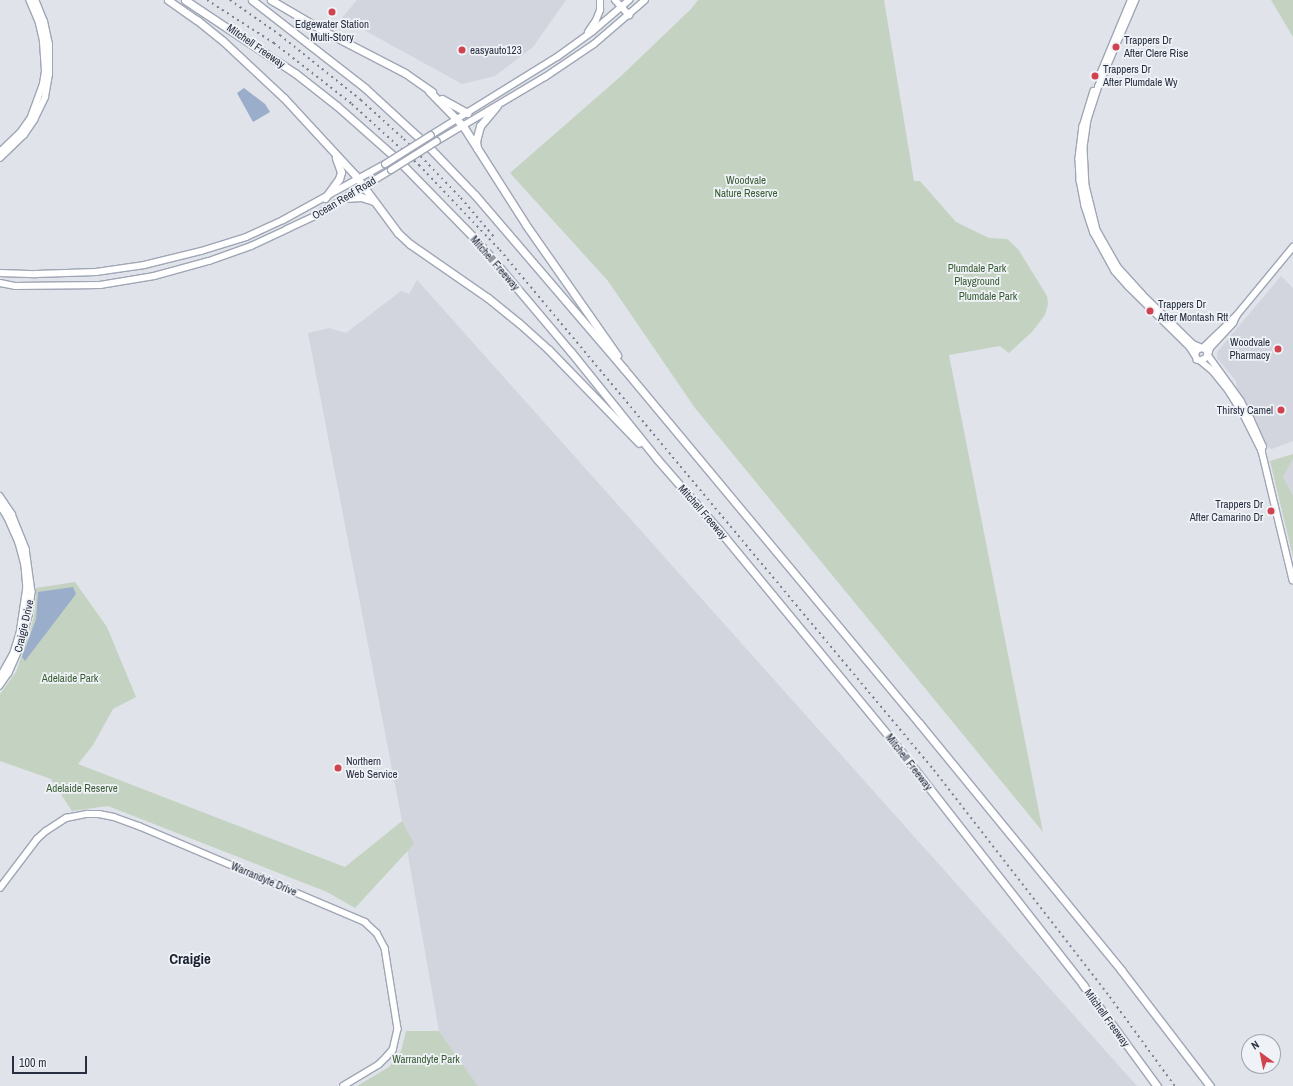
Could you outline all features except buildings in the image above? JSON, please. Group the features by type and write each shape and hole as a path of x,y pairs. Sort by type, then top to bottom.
{"highway":[{"path":"168,0 197,20 249,63 284,98 364,186 373,201 398,233 410,244 488,298 524,327 549,350 623,428 657,459"},
{"name":"Mitchell Freeway","path":"185,0 295,73 337,106 398,160 483,248 571,352 657,459 718,529 895,744 1083,985 1157,1086"},
{"path":"252,0 366,88 427,145 475,195 624,369 1116,964 1210,1086"},
{"path":"271,0 324,31 405,73 429,90 467,113"},
{"path":"429,90 463,126 526,225 608,340 624,369"},
{"path":"478,150 476,141 480,126 497,106"},
{"path":"325,198 339,179 341,172 339,164 331,150"},
{"path":"344,198 361,197 373,201"}],"main road":[{"path":"0,152 20,133 31,117 43,84 45,71 43,41 39,23 30,0"},
{"path":"0,158 24,135 34,120 45,97 49,74 49,45 44,22 35,0"},
{"path":"583,38 596,20 600,10 600,0"},
{"path":"615,0 629,15"},
{"path":"629,0 638,8"},
{"name":"Ocean Reef Road","path":"0,273 36,274 96,272 144,265 201,251 246,237 325,198 385,164 557,57 583,38 629,0"},
{"name":"Ocean Reef Road","path":"0,283 15,286 100,285 154,276 209,261 251,246 317,214 545,77 588,48 638,8 645,0"},
{"path":"1131,0 1095,86 1086,115 1080,144 1080,180 1090,224 1106,258 1129,287 1190,347 1197,360 1201,361 1213,371 1235,400 1248,422 1262,451 1293,580"},
{"path":"1136,0 1099,86 1088,119 1084,149 1086,186 1097,230 1118,267 1142,294 1193,344 1207,350 1208,355 1248,412 1263,446 1262,451"},
{"path":"1195,355 1197,350 1202,348 1237,315 1293,247"},
{"path":"1201,361 1206,360 1210,348 1233,324 1237,315"},
{"name":"Craigie Drive","path":"0,496 12,514 24,543 32,587 29,615 21,646 9,673 0,686"},
{"name":"Craigie Drive","path":"0,505 8,518 19,543 25,566 27,587 20,634 13,654 0,678"},
{"name":"Warrandyte Drive","path":"0,888 37,838 46,831 66,818 87,814 99,814 114,817 139,826 365,922 377,933 385,948 398,1020 398,1029 393,1050 387,1057 379,1065 344,1086"}],"shaded area":[{"path":"357,0 566,0 533,47 495,76 462,84 342,18"},
{"path":"1281,276 1293,288 1293,441 1272,449 1265,446 1237,389 1236,381 1217,358 1217,352"},
{"path":"417,280 1137,1086 478,1086 439,1031 402,821 308,333 329,328 346,333 401,291 409,294"},
{"path":"1293,459 1293,495 1283,477"}],"green space":[{"name":"Woodvale Nature Reserve","path":"698,0 884,0 914,181 920,181 956,222 989,238 1007,239 1018,249 1047,296 1048,304 1045,315 1032,332 1009,353 1000,346 949,355 1043,832 695,408 608,281 510,173 620,77 691,9"},
{"path":"1271,0 1293,0 1293,37"},
{"path":"1293,454 1293,459 1283,477 1293,495 1293,557 1270,461"},
{"path":"75,582 107,627 136,697 113,709 93,745 78,764 345,867 402,821 414,844 355,908 327,892 108,806 72,811 51,779 0,761 0,694 16,672 30,632 35,610 36,588"},
{"name":"Warrandyte Park","path":"406,1031 439,1031 478,1086 357,1086 389,1067 401,1051"}],"water":[{"path":"244,88 265,104 270,112 253,122 237,93"},
{"path":"73,587 76,594 25,661 22,657 36,619 38,592"}],"railway":[{"path":"207,0 274,43 352,104 419,165 500,250 934,770 1110,997 1175,1086"},
{"path":"230,0 280,35 361,100 404,139 461,198 495,238"}],"place":[{"name":"Edgewater Station Multi-Story","path":"332,12"},
{"name":"Trappers Dr After Clere Rise","path":"1116,47"},
{"name":"easyauto123","path":"462,50"},
{"name":"Trappers Dr After Plumdale Wy","path":"1095,76"},
{"name":"Trappers Dr After Montash Rtt","path":"1150,311"},
{"name":"Woodvale Pharmacy","path":"1278,349"},
{"name":"Thirsty Camel","path":"1281,410"},
{"name":"Trappers Dr After Camarino Dr","path":"1271,511"},
{"name":"Northern Web Service","path":"338,768"}],"district":[{"name":"Craigie","path":"190,959"}],"park label":[{"name":"Plumdale Park Playground","path":"977,275"},
{"name":"Plumdale Park","path":"988,296"},
{"name":"Adelaide Park","path":"70,678"},
{"name":"Adelaide Reserve","path":"82,788"}]}
